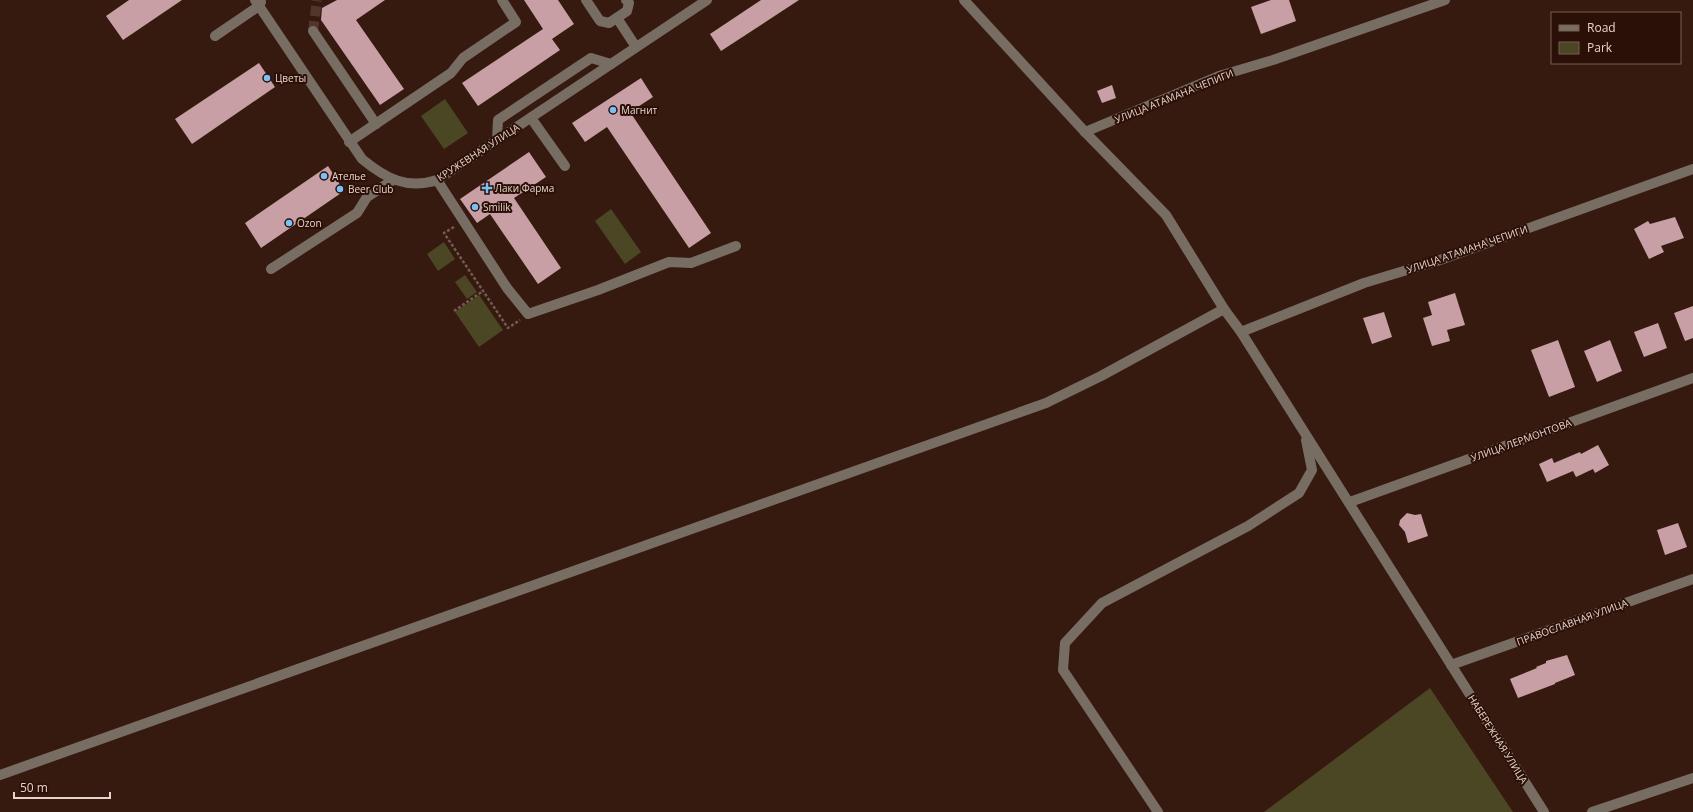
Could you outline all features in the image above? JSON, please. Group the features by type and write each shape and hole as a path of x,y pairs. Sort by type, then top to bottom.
{"street":[{"path":"350,142 451,73 463,58 516,22 502,0"},
{"path":"586,0 600,21 609,23 628,12 629,3 626,0"},
{"name":"КРУЖЕВНАЯ УЛИЦА","path":"259,2 362,159 376,171 393,180 424,184 437,180 707,0"},
{"name":"НАБЕРЕЖНАЯ УЛИЦА","path":"964,0 1086,132 1166,215 1224,309 1241,332 1350,502 1544,812"},
{"name":"УЛИЦА АТАМАНА ЧЕПИГИ","path":"1086,132 1219,76 1273,60 1445,0"},
{"path":"216,36 259,2"},
{"path":"617,18 636,47"},
{"path":"313,31 376,124"},
{"path":"497,140 498,120 591,58 611,64"},
{"path":"531,118 565,166"},
{"name":"УЛИЦА АТАМАНА ЧЕПИГИ","path":"1241,332 1364,283 1440,260 1693,169"},
{"path":"271,269 356,213 367,197 393,180"},
{"path":"437,180 507,288 528,314 598,290 669,262 691,263 736,246"},
{"path":"0,775 1046,403 1101,376 1224,309"},
{"name":"УЛИЦА ЛЕРМОНТОВА","path":"1350,502 1693,378"},
{"path":"1158,812 1063,670 1065,643 1102,603 1248,526 1298,493 1312,470 1305,434"},
{"name":"ПРАВОСЛАВНАЯ УЛИЦА","path":"1451,665 1693,579"},
{"path":"1592,812 1693,778"}],"path":[{"path":"457,225 444,233 508,328 528,314"},
{"path":"454,311 483,291"}],"green space":[{"path":"445,99 468,133 444,149 421,116"},
{"path":"611,209 641,252 625,264 595,221"},
{"path":"444,242 455,259 438,271 427,254"},
{"path":"465,275 477,292 467,299 455,282"},
{"path":"479,295 503,330 479,347 455,312"},
{"path":"1430,688 1513,812 1264,812"}],"building":[{"path":"129,0 182,0 123,40 106,16"},
{"path":"337,0 385,0 356,20 404,89 380,105 321,20 322,8"},
{"path":"524,0 558,0 574,24 552,39 560,50 478,106 462,83 543,29"},
{"path":"761,0 799,0 721,51 710,34"},
{"path":"1271,0 1289,0 1296,21 1261,34 1251,7"},
{"path":"259,63 275,87 192,144 175,119"},
{"path":"641,78 653,97 630,112 711,233 689,248 607,127 585,142 572,123"},
{"path":"1112,85 1116,98 1102,103 1097,91"},
{"path":"529,152 546,177 514,198 561,268 538,284 490,214 477,223 460,199"},
{"path":"328,166 344,191 261,248 245,223"},
{"path":"1675,217 1684,238 1661,246 1664,252 1649,259 1634,229 1648,221 1650,224"},
{"path":"1455,293 1465,325 1447,330 1450,341 1432,346 1423,318 1432,315 1428,302"},
{"path":"1693,306 1693,338 1685,341 1674,313"},
{"path":"1384,312 1392,337 1372,344 1363,318"},
{"path":"1658,323 1667,348 1644,357 1634,332"},
{"path":"1558,340 1575,387 1549,397 1531,350"},
{"path":"1610,340 1622,371 1597,382 1584,351"},
{"path":"1598,445 1609,465 1595,473 1593,469 1576,477 1573,471 1547,482 1539,464 1552,458 1554,463 1580,452 1581,454"},
{"path":"1407,513 1415,515 1421,514 1428,536 1408,543 1405,532 1399,525 1400,520"},
{"path":"1678,523 1687,547 1665,555 1657,530"},
{"path":"1567,655 1575,675 1518,698 1510,679 1537,668 1536,667 1546,663 1546,661"}],"tunnel":[{"path":"313,31 317,0"}],"place":[{"name":"Цветы","path":"267,78"},
{"name":"Магнит","path":"613,110"},
{"name":"Ателье","path":"324,176"},
{"name":"Лаки Фарма","path":"487,188"},
{"name":"Beer Club","path":"340,189"},
{"name":"Smilik","path":"475,207"},
{"name":"Ozon","path":"289,223"}]}
